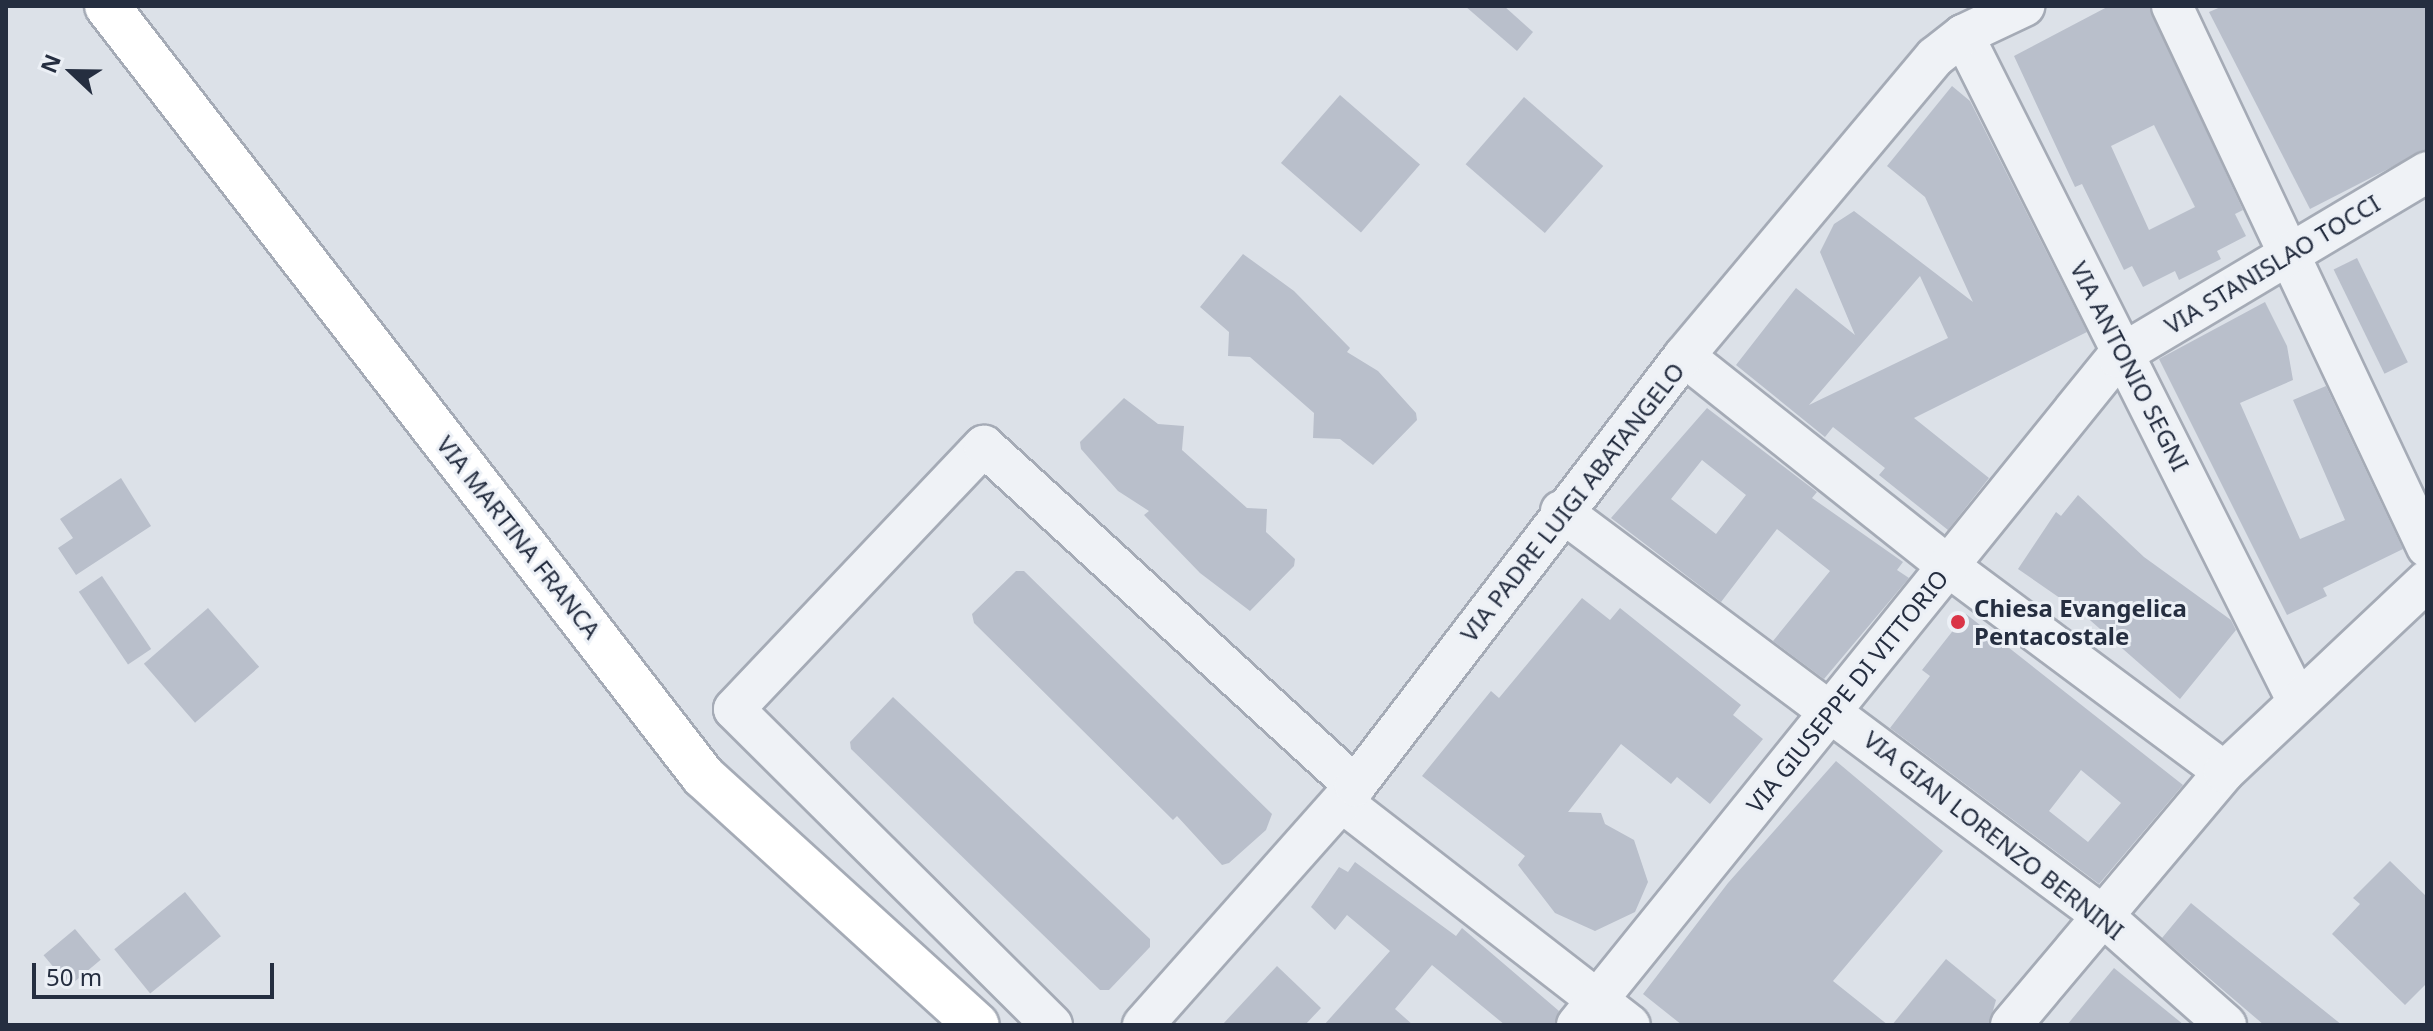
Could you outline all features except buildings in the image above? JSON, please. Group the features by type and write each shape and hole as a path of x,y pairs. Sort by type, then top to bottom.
{"main road":[{"name":"VIA MARTINA FRANCA","path":"107,6 703,776 977,1025"}],"street":[{"name":"VIA PADRE LUIGI ABATANGELO","path":"1143,1025 1348,794 1561,511 1684,356 1935,57 1963,35 2024,6"},
{"path":"2172,6 2291,251 2427,547"},
{"name":"VIA ANTONIO SEGNI","path":"1963,35 2120,355 2296,698"},
{"name":"VIA STANISLAO TOCCI","path":"2120,355 2427,172"},
{"name":"VIA GIUSEPPE DI VITTORIO","path":"1587,1012 2120,355"},
{"path":"1684,356 1948,566 2224,772"},
{"path":"1052,1025 734,709 984,446 1348,794 1587,1012 1630,1025"},
{"name":"VIA GIAN LORENZO BERNINI","path":"1561,511 1832,709 2103,916 2226,1025"},
{"path":"2011,1025 2224,772 2296,698 2427,581"}],"place":[{"name":"Chiesa Evangelica Pentacostale","path":"1958,622"}]}
